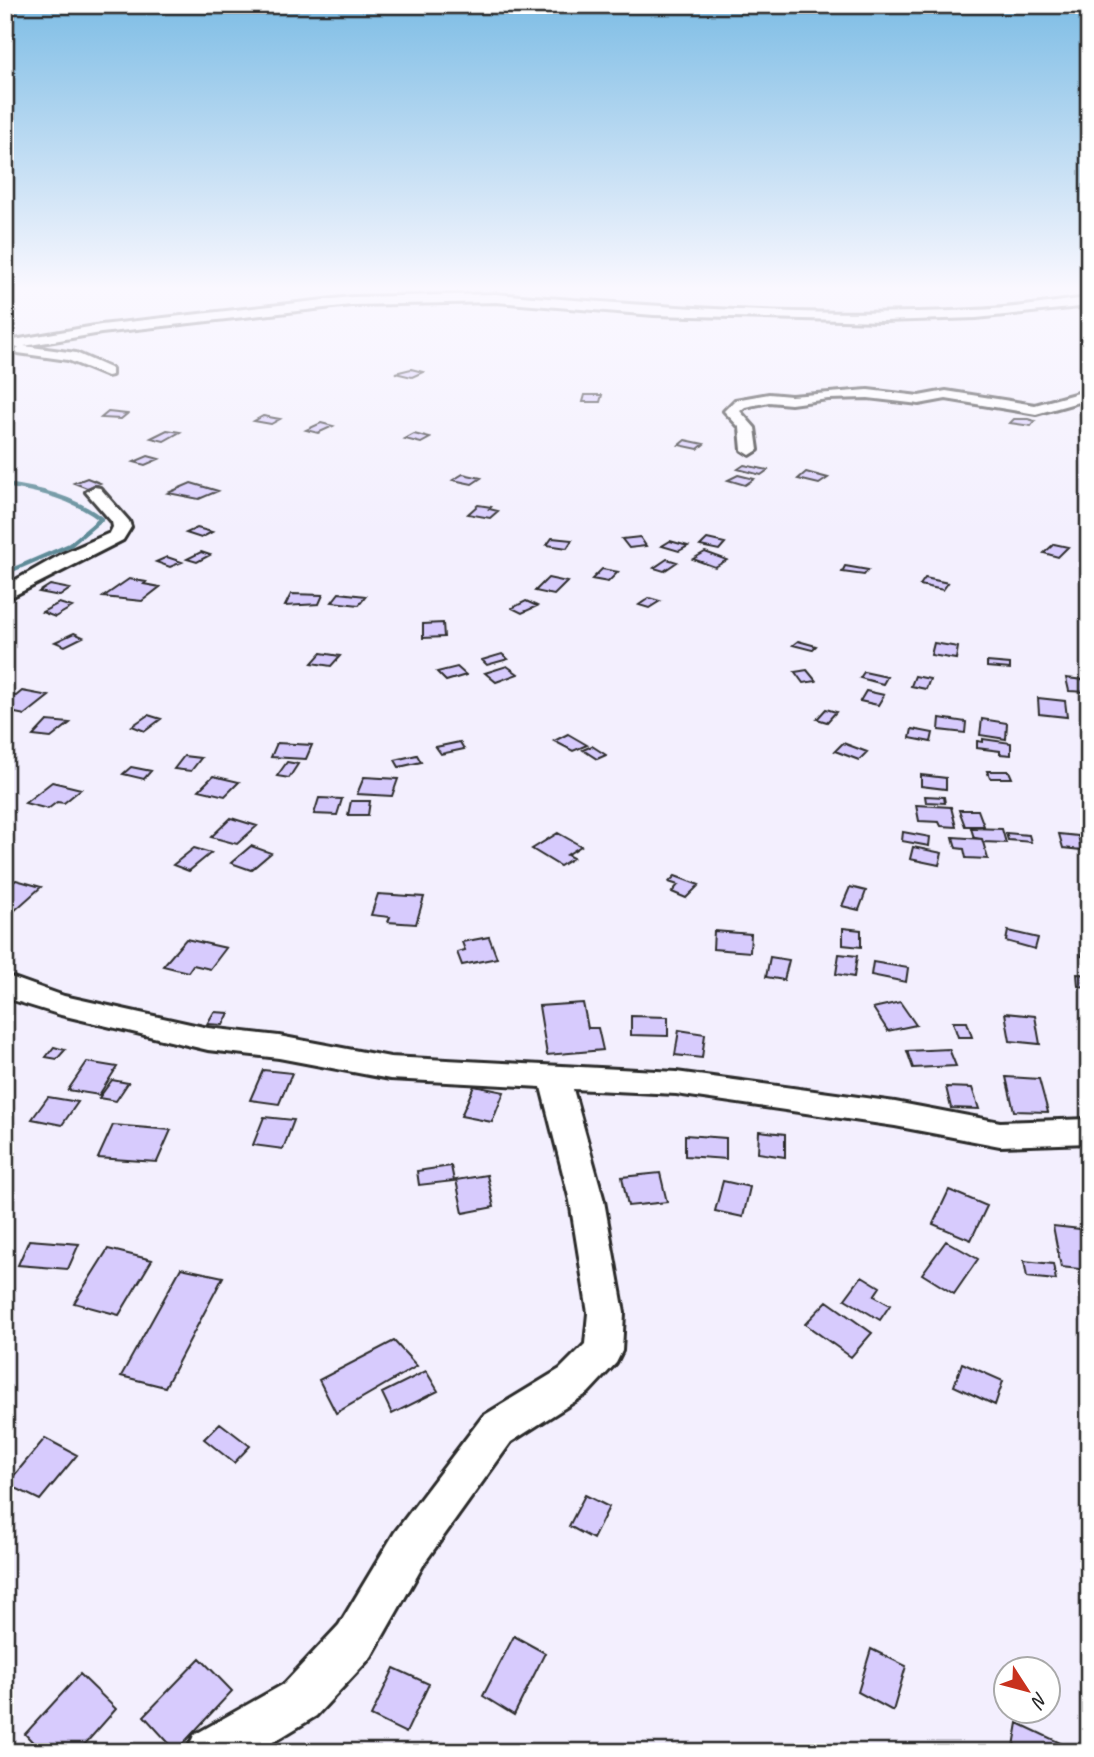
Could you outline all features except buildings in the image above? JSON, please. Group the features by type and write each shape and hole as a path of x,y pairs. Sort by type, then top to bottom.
{"street":[{"path":"102,370 107,372"},
{"path":"750,450 751,433 744,422 731,411 740,403 769,398 791,400 828,395 869,394 919,400 946,395 1037,410 1089,394"},
{"path":"5,594 67,559 117,536 122,527 120,521 94,492"},
{"path":"5,985 61,1006 208,1040 279,1047 390,1068 676,1083 895,1114 1000,1133 1089,1131"},
{"path":"211,1752 300,1700 355,1641 410,1546 496,1429 573,1381 603,1351 606,1313 587,1201 554,1077"}],"waterway":[{"path":"5,485 55,496 79,505 101,519 70,545 5,573"}]}
